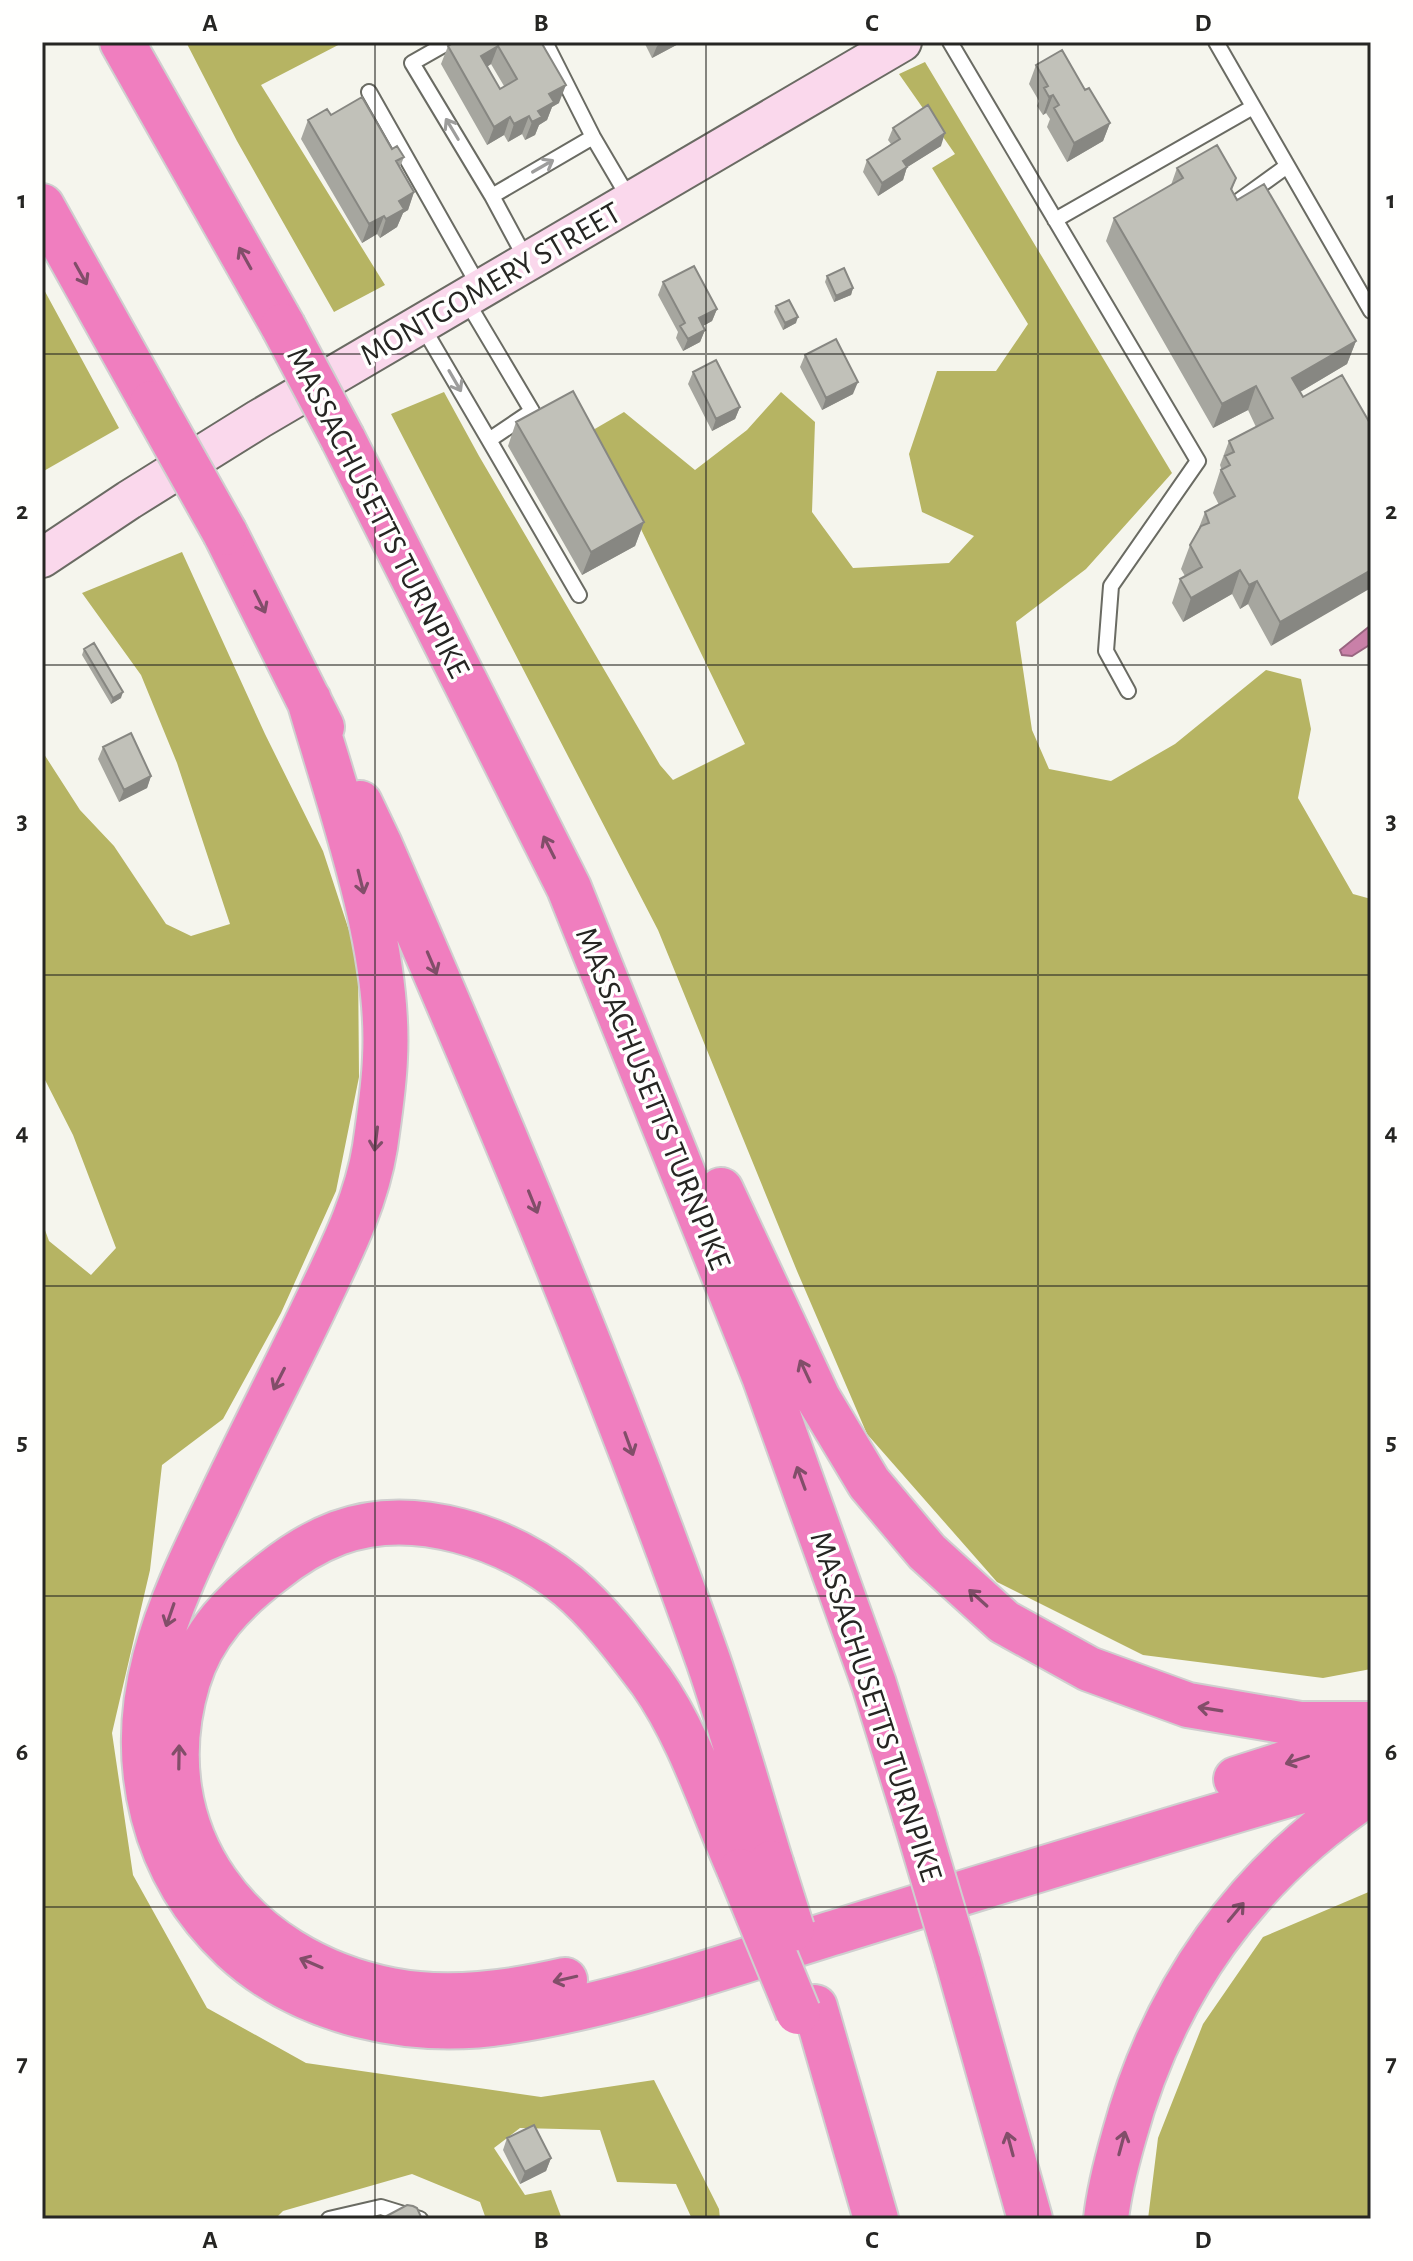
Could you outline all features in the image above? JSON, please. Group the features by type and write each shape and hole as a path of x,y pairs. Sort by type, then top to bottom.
{"highway":[{"name":"MASSACHUSETTS TURNPIKE","path":"122,42 283,326 343,439 569,888 764,1376 869,1669 958,1962 1030,2219"},
{"path":"42,206 225,533 309,700 393,873 509,1142 607,1386 709,1663 756,1867 858,2155 876,2219"},
{"path":"309,700 362,885 380,972 386,1055 374,1153 356,1218 183,1577 154,1661 145,1722 144,1780 154,1826 177,1879 207,1925 254,1968 300,1995 368,2018 428,2026 502,2023 618,1998 1371,1771"},
{"path":"569,888 682,1105 818,1398 869,1483 927,1552 1004,1622 1089,1669 1188,1705 1300,1724 1371,1724"},
{"path":"756,1867 653,1685 615,1635 567,1586 522,1556 482,1537 434,1527 392,1523 340,1533 294,1555 242,1594 209,1633 189,1679 180,1716 179,1794 188,1828 204,1864 227,1896 255,1927 295,1956 345,1977 392,1990 450,1995 523,1989 649,1960 1371,1736"},
{"path":"1106,2219 1109,2192 1133,2101 1166,2022 1195,1968 1233,1915 1280,1863 1371,1792"}],"main road":[{"name":"MONTGOMERY STREET","path":"42,558 259,419 902,42"}],"lane":[{"path":"449,42 412,63 527,261"},
{"path":"545,42 593,137 631,201"},
{"path":"950,42 1198,461 1111,586 1106,651 1128,691"},
{"path":"1216,42 1371,311"},
{"path":"369,92 532,411 489,440"},
{"path":"1055,220 1253,107"},
{"path":"492,196 593,137"},
{"path":"1228,208 1287,166"},
{"path":"421,323 579,595"},
{"path":"329,2219 381,2207 420,2219"}],"shaded area":[{"path":"186,42 344,42 261,85 385,285 334,312 237,141"},
{"path":"925,62 1172,473 1086,569 1016,622 1032,730 1049,769 1111,781 1175,744 1266,670 1301,679 1311,729 1298,798 1353,894 1371,899 1371,1669 1323,1678 1143,1655 997,1582 867,1434 658,930 391,414 444,392 660,765 673,780 745,744 593,430 624,412 695,470 747,430 781,392 815,422 812,512 853,568 949,563 974,536 922,512 909,454 937,371 996,371 1028,324 932,168 955,154 899,74"},
{"path":"42,286 119,428 42,472"},
{"path":"182,552 265,734 323,851 358,958 359,1077 336,1191 281,1313 223,1419 162,1465 150,1570 112,1733 133,1875 207,2008 306,2063 541,2097 654,2080 719,2209 720,2219 692,2219 676,2184 617,2182 600,2130 520,2128 494,2148 525,2195 551,2190 562,2219 486,2219 480,2202 412,2174 283,2211 275,2219 42,2219 42,1222 49,1241 91,1275 116,1248 73,1135 42,1074 42,751 80,810 114,846 166,924 191,936 230,924 177,763 141,675 82,593"},
{"path":"1371,625 1371,644 1352,656 1342,655 1340,650"},
{"path":"1371,1891 1371,2219 1148,2219 1158,2138 1203,2024 1263,1937"}],"building":[{"path":"455,42 541,42 566,85 549,94 554,102 538,111 542,117 532,122 529,116 514,124 510,117 494,127 448,46","holes":["498,46 517,79 500,89 481,56"]},
{"path":"1062,50 1085,90 1089,88 1110,123 1074,143 1054,108 1059,105 1053,95 1049,97 1044,88 1048,86 1036,65"},
{"path":"362,97 392,149 397,146 404,157 396,161 414,192 399,201 404,209 369,224 308,120 327,109 331,115"},
{"path":"928,105 945,133 903,161 907,167 882,183 867,160 900,139 893,128"},
{"path":"1217,145 1236,178 1231,189 1237,200 1264,184 1356,341 1292,378 1303,397 1342,375 1371,425 1371,570 1280,622 1257,581 1249,585 1240,570 1191,598 1180,579 1202,567 1190,545 1201,526 1209,523 1205,512 1235,496 1221,470 1230,465 1225,456 1234,452 1229,441 1273,418 1256,386 1222,404 1114,218 1183,178 1177,168"},
{"path":"694,266 717,309 699,318 705,330 688,339 680,326 685,323 663,282"},
{"path":"844,268 853,288 836,296 827,276"},
{"path":"789,300 798,317 785,323 776,306"},
{"path":"836,339 858,382 826,398 805,355"},
{"path":"716,360 740,407 716,419 693,372"},
{"path":"573,391 644,522 591,552 516,422"},
{"path":"94,643 123,692 113,698 84,649"},
{"path":"131,733 151,776 124,790 103,747"},
{"path":"534,2125 551,2158 525,2172 507,2138"},
{"path":"407,2205 417,2208 422,2219 381,2219"}]}
